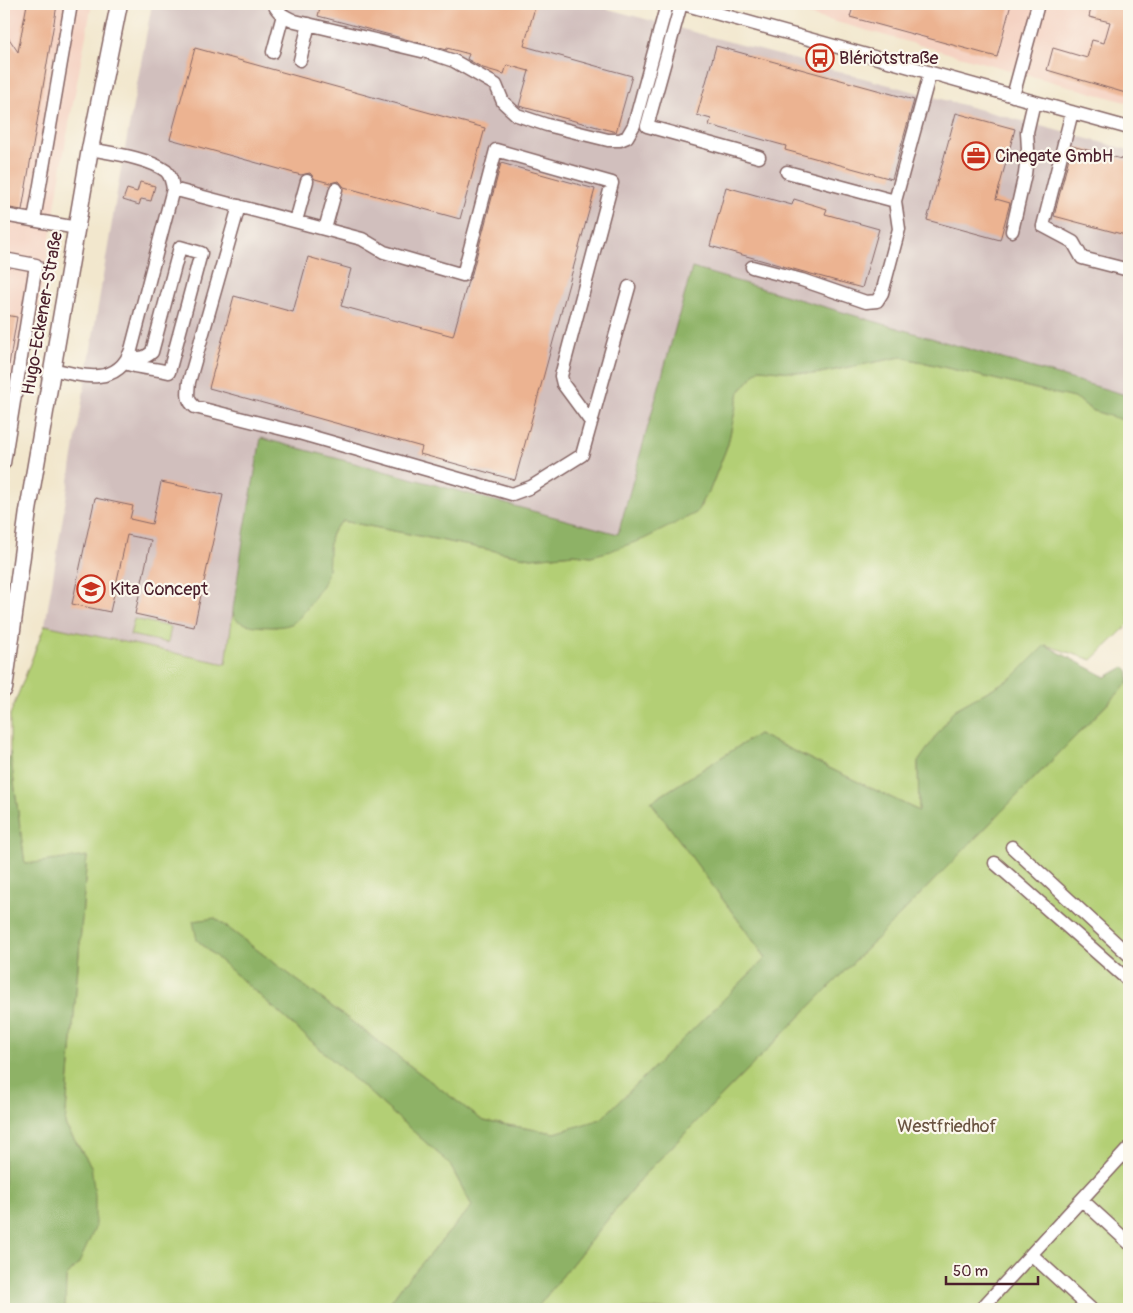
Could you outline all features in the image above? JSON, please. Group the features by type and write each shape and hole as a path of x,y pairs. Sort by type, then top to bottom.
{"main road":[{"name":"Hugo-Eckener-Straße","path":"4,689 7,637 90,149 119,4"}],"street":[{"path":"34,220 70,4"},
{"path":"274,4 283,16 430,53 454,61 496,85 503,102 517,115 547,125 600,138 620,140 627,137 634,125 667,4"},
{"path":"760,157 647,126 682,4 1129,128"},
{"path":"1013,96 1038,4"},
{"path":"273,52 283,16"},
{"path":"300,60 309,24"},
{"path":"752,268 802,280 866,302 877,301 882,293 899,229 895,201 930,73"},
{"path":"1012,231 1025,174 1028,149 1027,132 1034,102"},
{"path":"1072,112 1043,226 1073,242 1082,258 1129,270"},
{"path":"53,369 68,373 97,376 115,372 127,360 173,189 172,180 167,172 153,164 90,149"},
{"path":"173,189 362,239 384,252 463,275 496,150 612,183 561,376 563,384 591,422"},
{"path":"787,172 895,201"},
{"path":"296,221 306,181"},
{"path":"325,229 336,189"},
{"path":"238,206 189,382 189,402 195,407 299,433 512,494 531,487 582,455 629,287"},
{"path":"4,215 77,228"},
{"path":"180,247 201,253 169,372 155,368 145,369 127,360 146,357 152,352 180,247"},
{"path":"4,259 36,264 4,463"},
{"path":"1012,847 1129,955"},
{"path":"995,863 1129,981"},
{"path":"981,1309 1129,1148"},
{"path":"1082,1200 1129,1243"},
{"path":"1032,1255 1091,1309"}],"shaded area":[{"path":"4,4 92,4 66,140 4,507"},
{"path":"152,4 590,4 1129,150 1129,396 692,268 618,534 261,438 227,664 45,625 119,180"},
{"path":"768,4 1129,4 1129,103 847,25"}],"green space":[{"path":"692,268 1129,396 1129,422 1091,410 1078,399 901,357 815,374 759,369 739,392 728,444 709,492 696,513 644,539 591,556 574,554 531,558 343,521 337,526 330,538 326,577 313,600 297,619 286,626 271,627 253,626 235,618 233,607 261,438 618,534"},
{"path":"901,357 1078,399 1091,410 1129,422 1129,624 1092,660 1045,645 1013,677 955,710 918,763 919,811 758,734 651,802 766,958 601,1120 555,1133 483,1121 215,918 197,940 449,1163 472,1206 401,1287 385,1309 65,1309 66,1277 79,1263 91,1166 65,1125 87,857 25,865 10,752 10,715 45,625 226,664 233,612 236,619 259,626 277,627 327,575 330,538 337,526 343,521 531,558 574,554 591,556 701,506 703,498 709,492 728,444 739,392 759,369 815,374"},
{"path":"134,619 171,627 168,643 130,635"},
{"path":"1045,645 1106,677 1124,667 1129,672 1129,682 640,1179 536,1309 385,1309 401,1287 472,1206 449,1163 197,940 193,921 215,918 483,1121 555,1133 601,1119 766,958 651,802 758,734 919,811 918,762 954,710 1013,677"},
{"name":"Westfriedhof","path":"1129,682 1129,1309 536,1309 640,1179"},
{"path":"10,752 25,864 87,856 65,1125 91,1166 95,1195 95,1228 79,1263 66,1277 65,1309 4,1309 4,786"}],"building":[{"path":"27,4 57,5 22,210 4,207 4,31 18,52"},
{"path":"321,4 536,4 524,46 632,76 616,132 519,106 529,71 507,65 504,74 483,68 467,59 469,54 318,16"},
{"path":"854,4 1011,4 997,57 850,17"},
{"path":"1092,4 1129,4 1129,94 1047,70 1053,48 1087,58 1092,40 1104,43 1110,22 1089,17"},
{"path":"716,46 914,100 892,179 785,150 786,146 709,125 711,119 697,115"},
{"path":"195,48 485,128 460,219 344,187 339,181 330,183 315,179 310,173 301,175 170,139"},
{"name":"Cinegate GmbH","path":"956,113 1015,129 996,199 1010,203 1000,240 927,220"},
{"path":"1072,146 1129,161 1129,236 1054,216"},
{"path":"501,163 595,189 515,480 420,454 422,447 209,388 234,296 293,312 308,257 351,269 341,306 453,336 468,281 471,277"},
{"path":"140,182 155,186 151,201 141,199 139,205 123,200 127,189 137,192"},
{"path":"726,187 792,205 794,199 827,209 825,214 879,229 862,288 710,246"},
{"path":"4,315 17,317 9,365 4,365"},
{"path":"161,482 223,495 194,627 135,614 151,540 127,535 110,612 72,604 95,498 133,506 130,519 152,524"}],"place":[{"name":"Blériotstraße","path":"820,58"},
{"name":"Cinegate GmbH","path":"976,156"},
{"name":"Kita Concept","path":"91,589"}]}
